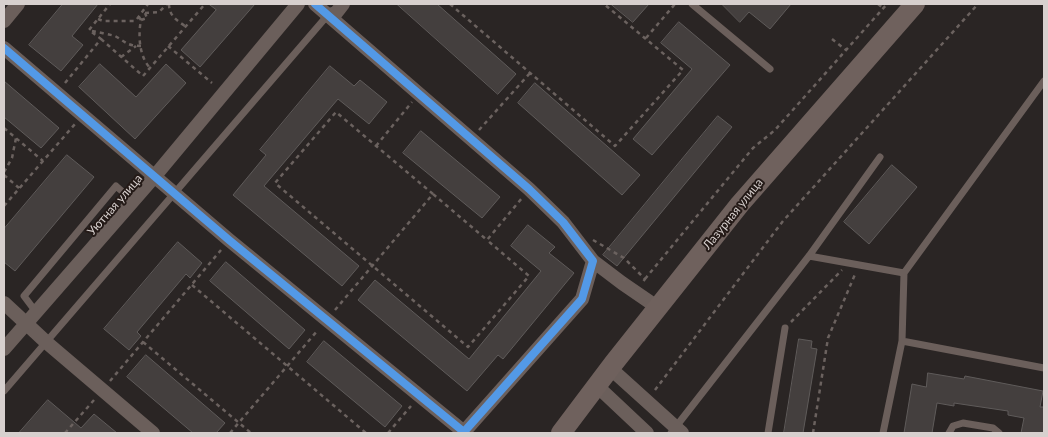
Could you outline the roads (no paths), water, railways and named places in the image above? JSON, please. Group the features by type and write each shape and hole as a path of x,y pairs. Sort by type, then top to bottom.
{"street":[{"path":"4,21 18,4"},
{"name":"Уютная улица","path":"4,349 134,201 298,4"},
{"path":"315,4 529,189 564,222 593,261 658,307"},
{"path":"327,16 336,13 344,4"},
{"name":"Лазурная улица","path":"561,433 658,307 765,175 915,4"},
{"path":"4,48 154,177 464,433 582,299 593,261"},
{"path":"4,303 31,317 46,342 153,433"},
{"path":"610,368 647,401 676,431"},
{"path":"597,386 647,433"}],"lane":[{"path":"692,4 770,69"},
{"path":"4,391 327,16"},
{"path":"883,433 902,341 904,273 1044,81"},
{"path":"676,431 809,256 880,157"},
{"path":"31,317 24,296 116,186 134,201"},
{"path":"809,256 904,273"},
{"path":"768,433 785,328"},
{"path":"902,341 1044,368"},
{"path":"949,433 953,426 963,423 993,428 999,433"}]}
